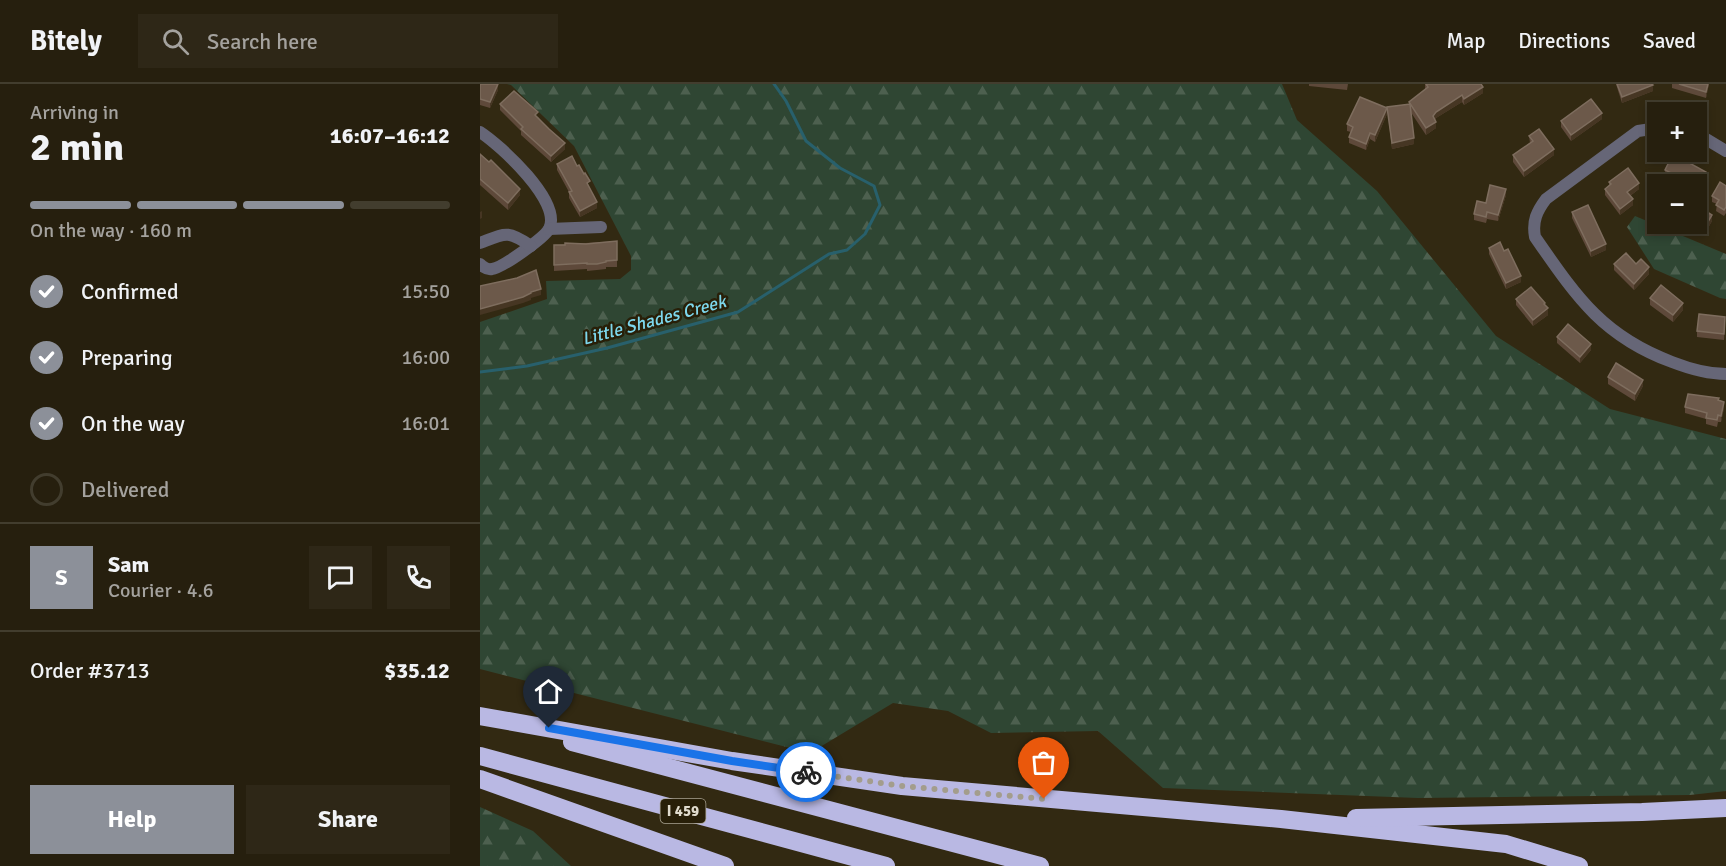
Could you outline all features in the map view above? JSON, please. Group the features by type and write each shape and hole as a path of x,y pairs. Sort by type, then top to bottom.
{"highway":[{"path":"480,716 732,761 902,786 1281,819 1506,844 1579,866"},
{"name":"I 459","path":"480,716 607,752 1040,866"},
{"name":"I 459","path":"480,756 886,866"},
{"path":"480,779 725,866"},
{"path":"1281,819 1726,808"}],"street":[{"path":"1647,130 1638,131 1546,199 1537,212 1535,237 1583,304 1609,329 1664,359 1706,373 1726,374"},
{"path":"480,132 507,152 536,185 550,217 549,229"},
{"path":"1707,139 1726,151"},
{"path":"480,264 492,270 531,246 549,229 601,227"},
{"path":"480,243 501,235 514,234 531,246"}],"green space":[{"path":"507,84 1282,84 1297,120 1377,191 1496,336 1610,409 1726,439 1726,791 1690,795 1418,798 1163,788 1098,731 991,733 948,711 893,703 810,753 480,669 480,322 547,299 546,281 620,279 631,270 631,256 574,146 511,85"},
{"path":"1635,216 1647,221 1647,234 1678,234 1726,254 1726,299 1654,269 1627,227"},
{"path":"480,807 533,831 571,866 480,866"}],"building":[{"path":"480,84 498,84 490,102 480,99"},
{"path":"1426,84 1481,84 1483,87 1464,99 1462,95 1436,112 1433,116 1436,122 1426,128 1409,102 1428,87"},
{"path":"1617,84 1652,84 1653,85 1622,97"},
{"path":"1679,84 1708,84 1706,92"},
{"path":"514,91 538,112 535,115 565,143 551,156 521,129 523,127 500,104"},
{"path":"1360,97 1387,108 1375,135 1370,133 1366,144 1349,137 1353,127 1347,124"},
{"path":"1591,99 1602,113 1571,135 1561,121"},
{"path":"1410,104 1414,138 1392,143 1387,107"},
{"path":"1539,129 1554,149 1524,171 1513,155 1533,141 1529,136"},
{"path":"480,154 489,162 491,160 520,189 508,203 480,179"},
{"path":"572,156 590,181 587,183 597,202 580,211 557,164"},
{"path":"1669,162 1688,162 1706,172 1705,174 1673,174 1665,170"},
{"path":"1628,168 1639,183 1627,192 1633,199 1620,209 1605,189 1611,184 1609,182"},
{"path":"1720,182 1726,186 1724,210 1716,205 1719,200 1712,196"},
{"path":"1490,185 1506,189 1498,215 1487,212 1486,217 1474,214 1477,201 1486,203"},
{"path":"1588,205 1606,244 1591,251 1572,212"},
{"path":"1707,212 1712,215 1707,224"},
{"path":"617,241 617,260 597,264 554,265 554,245"},
{"path":"1500,242 1504,251 1508,249 1521,276 1506,283 1489,248"},
{"path":"1626,253 1636,264 1641,259 1649,267 1634,284 1614,264"},
{"path":"536,270 541,289 523,297 480,309 480,286 517,278"},
{"path":"1661,285 1683,303 1673,315 1650,298"},
{"path":"1531,287 1548,308 1533,320 1516,299"},
{"path":"1699,314 1725,317 1724,334 1697,331"},
{"path":"1568,324 1591,344 1580,357 1557,337"},
{"path":"1616,363 1643,380 1635,394 1608,377"},
{"path":"1688,394 1719,398 1718,400 1724,402 1721,416 1718,415 1717,420 1706,418 1707,413 1685,407"}],"waterway":[{"name":"Little Shades Creek","path":"480,372 527,366 607,348 738,312 829,254 847,250 865,234 880,205 874,186 840,168 806,141 786,101 774,84"}],"way so far":[{"path":"806,772 902,786 1044,799"}],"route":[{"path":"549,728 806,772"}]}
